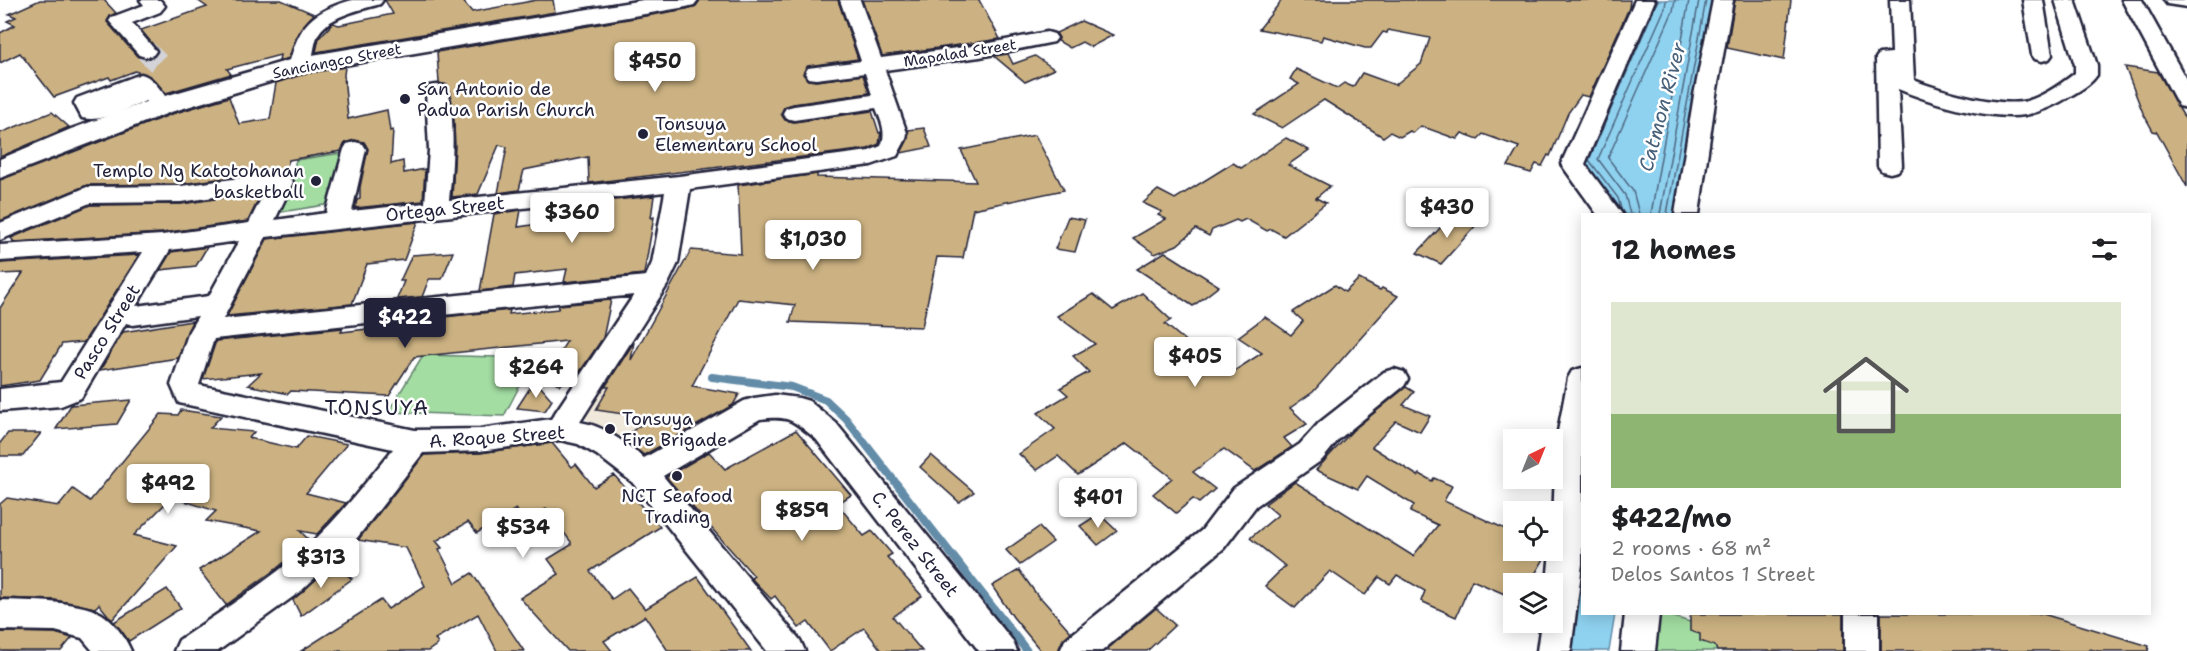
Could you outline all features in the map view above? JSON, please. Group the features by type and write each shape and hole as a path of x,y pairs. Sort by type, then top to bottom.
{"main road":[{"name":"Sanciangco Street","path":"0,169 81,135 151,93 300,65 686,0"}],"street":[{"path":"150,0 155,6 153,9 119,21 152,57 151,93"},
{"path":"300,65 308,35 315,25 318,13 373,0"},
{"path":"794,113 884,100 850,0"},
{"path":"1687,213 1705,95 1723,0"},
{"path":"1884,0 1890,166"},
{"path":"1900,0 1903,83 1938,96 2011,109 2036,105 2086,75 2086,65 2065,0"},
{"path":"2033,0 2042,55"},
{"path":"2132,0 2187,101"},
{"path":"2174,0 2187,1"},
{"path":"1609,213 1577,172 1574,158 1644,3"},
{"name":"Mapalad Street","path":"816,73 980,51 1047,38"},
{"path":"436,210 442,174 442,133 437,91"},
{"name":"Ortega Street","path":"0,253 162,243 337,220 679,183 871,158 888,153 895,145 896,133 884,100"},
{"path":"337,220 355,149"},
{"name":"A. Roque Street","path":"0,232 87,195 182,194 278,180 281,182 275,198 203,331 184,385 189,395 415,442 480,440 560,429 585,434 608,447 643,473 788,651"},
{"path":"560,429 655,284 665,262 679,183"},
{"name":"Pasco Street","path":"0,400 61,395 71,390 162,243"},
{"path":"203,331 655,284"},
{"path":"133,316 219,304"},
{"path":"1077,651 1213,539 1245,497 1311,452 1329,431 1394,379"},
{"path":"1554,651 1566,564 1570,442 1581,383"},
{"name":"C. Perez Street","path":"643,473 754,409 776,406 799,410 826,431 1000,651"},
{"path":"191,651 300,573 321,554 338,537 415,442"},
{"path":"0,615 55,616 93,626 114,651"},
{"path":"1638,651 1642,615"},
{"path":"1862,615 1862,651"}],"shaded area":[{"path":"604,375 742,393 729,418 646,464 578,413"}],"green space":[{"name":"Templo Ng Katotohanan basketball","path":"348,152 337,203 281,212 296,160"},
{"path":"423,355 534,358 504,416 388,412"},
{"path":"1654,615 1667,615 1749,640 1749,651 1651,651"}],"water":[{"name":"Catmon River","path":"1653,0 1712,0 1673,213 1617,213 1613,201 1582,162"},
{"path":"1581,431 1581,615 1615,615 1609,651 1565,651"}],"building":[{"path":"40,0 104,0 116,13 110,16 107,22 137,56 145,59 154,57 158,51 141,30 207,7 197,0 281,0 314,14 301,29 289,58 279,61 280,55 227,69 231,74 166,93 151,77 135,71 111,80 109,77 54,97 20,53 0,63 0,33 15,25 7,21 16,17 9,14"},
{"path":"385,0 462,0 472,12 537,0 553,0 555,12 316,52 319,38 333,23 339,25 393,14"},
{"path":"700,0 838,0 858,59 808,66 803,74 808,80 816,81 863,75 869,93 793,104 784,107 781,114 785,120 794,122 872,111 879,133 881,132 879,144 868,149 589,183 588,157 524,170 519,190 498,193 507,147 499,145 478,194 452,197 455,146 453,108 447,85 439,83 437,52 686,9 696,6"},
{"path":"862,0 979,0 1000,39 882,56"},
{"path":"1282,0 1630,0 1629,8 1589,97 1581,95 1568,113 1550,156 1548,155 1542,166 1536,164 1531,173 1508,166 1519,147 1483,134 1478,139 1462,133 1457,139 1421,126 1413,133 1410,131 1400,137 1390,132 1383,137 1324,100 1282,128 1254,114 1299,84 1290,79 1296,69 1337,88 1344,83 1353,87 1362,73 1395,85 1421,64 1430,38 1388,30 1387,33 1383,32 1371,48 1365,48 1323,36 1321,41 1259,29"},
{"path":"1735,0 1791,0 1784,60 1727,48"},
{"path":"1081,21 1113,35 1091,47 1082,42 1070,48 1058,41 1056,33"},
{"path":"1008,54 1013,64 1035,56 1054,69 1025,82 994,56"},
{"path":"345,67 348,119 387,110 390,131 393,130 391,164 403,161 404,173 425,169 423,201 355,208 357,200 360,199 360,187 368,149 364,142 354,140 345,143 341,151 289,160 285,172 181,184 87,185 0,221 0,180 172,114 229,97 239,124 270,119 276,83 304,74"},
{"path":"2125,67 2158,72 2187,122 2187,187 2157,132 2153,131 2143,113"},
{"path":"52,112 69,127 0,157 0,133"},
{"path":"924,128 931,147 901,153 908,139 908,130"},
{"path":"1035,135 1064,190 973,209 963,258 937,257 922,327 790,322 795,305 738,299 692,386 739,394 733,405 644,455 622,438 651,418 596,410 609,387 605,387 634,342 631,360 691,250 741,254 738,185 817,174 817,177 976,182 961,150"},
{"path":"1286,138 1309,150 1288,165 1330,186 1316,198 1326,203 1284,236 1271,229 1267,231 1246,219 1240,222 1236,220 1212,230 1209,236 1196,229 1177,245 1155,254 1133,238 1166,219 1158,215 1162,212 1143,203 1158,190 1175,199 1233,163 1241,168"},
{"path":"262,192 248,221 162,233 14,242 11,238 90,205 181,204"},
{"path":"654,196 651,218 654,217 644,274 564,282 567,269 515,275 513,287 480,291 494,214 521,210 518,227 579,218 585,215 586,203"},
{"path":"1452,215 1477,224 1441,264 1417,253"},
{"path":"1068,217 1085,220 1075,252 1055,249"},
{"path":"418,222 404,260 367,264 352,304 227,316 267,239"},
{"path":"207,247 196,266 160,270 171,252"},
{"path":"453,252 442,279 429,279 422,297 397,299 404,281 400,281 412,255"},
{"path":"1165,252 1219,286 1193,306 1137,269"},
{"path":"139,255 84,342 62,344 40,380 0,386 0,308 23,273 0,274 0,263"},
{"path":"1359,279 1398,296 1313,392 1290,408 1307,424 1284,438 1292,447 1255,471 1224,449 1193,472 1215,489 1199,503 1193,499 1176,513 1153,494 1172,478 1127,443 1078,475 1058,456 1037,470 1019,454 1055,429 1038,413 1068,395 1060,388 1089,372 1073,356 1095,344 1057,316 1093,294 1113,310 1142,293 1171,320 1165,324 1206,358 1209,357 1228,375 1262,353 1238,337 1265,317 1291,335 1303,321 1293,312 1335,285 1345,292"},
{"path":"611,300 603,338 572,383 563,382 560,386 546,374 567,341 414,357 389,396 291,391 288,394 248,385 261,373 203,379 216,341 343,328 341,332 385,327 387,323 510,310 509,314 558,309 559,305"},
{"path":"192,321 178,358 100,370 123,332"},
{"path":"535,380 552,400 545,411 517,408"},
{"path":"1406,387 1414,392 1403,405 1430,416 1420,432 1396,421 1372,447 1418,476 1420,474 1432,481 1434,478 1452,486 1444,501 1503,528 1503,561 1543,561 1536,573 1503,573 1503,593 1472,580 1456,617 1421,601 1425,591 1397,575 1390,584 1379,577 1365,595 1330,571 1295,608 1265,586 1285,566 1250,538 1278,515 1265,504 1295,482 1413,556 1438,525 1410,512 1414,505 1367,476 1358,489 1316,470 1353,430"},
{"path":"131,400 117,424 56,429 71,405"},
{"path":"181,410 221,416 210,428 254,432 249,438 296,449 307,436 347,444 306,493 346,503 317,534 300,531 310,541 226,605 199,570 261,531 206,521 216,511 172,497 134,535 177,546 112,620 99,604 95,608 55,600 0,598 0,504 7,498 59,506 73,489 90,501 161,414 178,415"},
{"path":"796,430 851,495 837,504 864,536 872,531 892,554 887,557 922,596 893,617 922,651 882,651 864,628 830,651 808,622 799,628 775,596 771,599 751,578 754,576 666,477 709,452 725,469"},
{"path":"8,433 41,433 23,456 0,456 0,443"},
{"path":"552,443 572,467 576,464 594,487 614,475 660,527 590,571 612,599 628,588 645,609 698,577 751,651 668,651 645,616 604,641 612,651 568,651 520,598 559,574 548,559 571,545 571,542 546,509 525,521 516,509 477,533 468,522 436,541 442,548 439,549 456,583 472,573 524,651 497,651 478,614 435,639 438,644 428,651 301,651 381,600 388,609 425,586 406,548 358,540 424,455 480,453"},
{"path":"931,455 974,492 959,502 920,467"},
{"path":"1099,514 1117,531 1098,545 1080,526"},
{"path":"1039,527 1053,542 1020,565 1006,550"},
{"path":"334,563 352,579 301,616 293,600"},
{"path":"1019,570 1040,599 1071,632 1063,639 1058,651 1041,651 1013,617 992,586"},
{"path":"167,589 181,608 129,641 114,622"},
{"path":"1156,608 1175,625 1147,651 1105,651"},
{"path":"1690,615 1843,615 1843,651 1717,651 1715,646 1700,641 1700,634 1690,631"},
{"path":"1881,615 2046,615 2149,646 2148,651 2090,649 2087,651 1881,651"},
{"path":"0,632 55,633 72,638 61,651 0,651"}],"waterway":[{"path":"712,377 792,387 826,400 846,419 1027,651"}],"tunnel":[{"path":"146,51 158,63"}],"place":[{"name":"San Antonio de Padua Parish Church","path":"405,99"},
{"name":"Tonsuya Elementary School","path":"643,134"},
{"name":"Templo Ng Katotohanan basketball","path":"316,181"},
{"name":"Tonsuya Fire Brigade","path":"610,429"},
{"name":"NCT Seafood Trading","path":"677,476"}],"district":[{"name":"TONSUYA","path":"377,408"}]}
